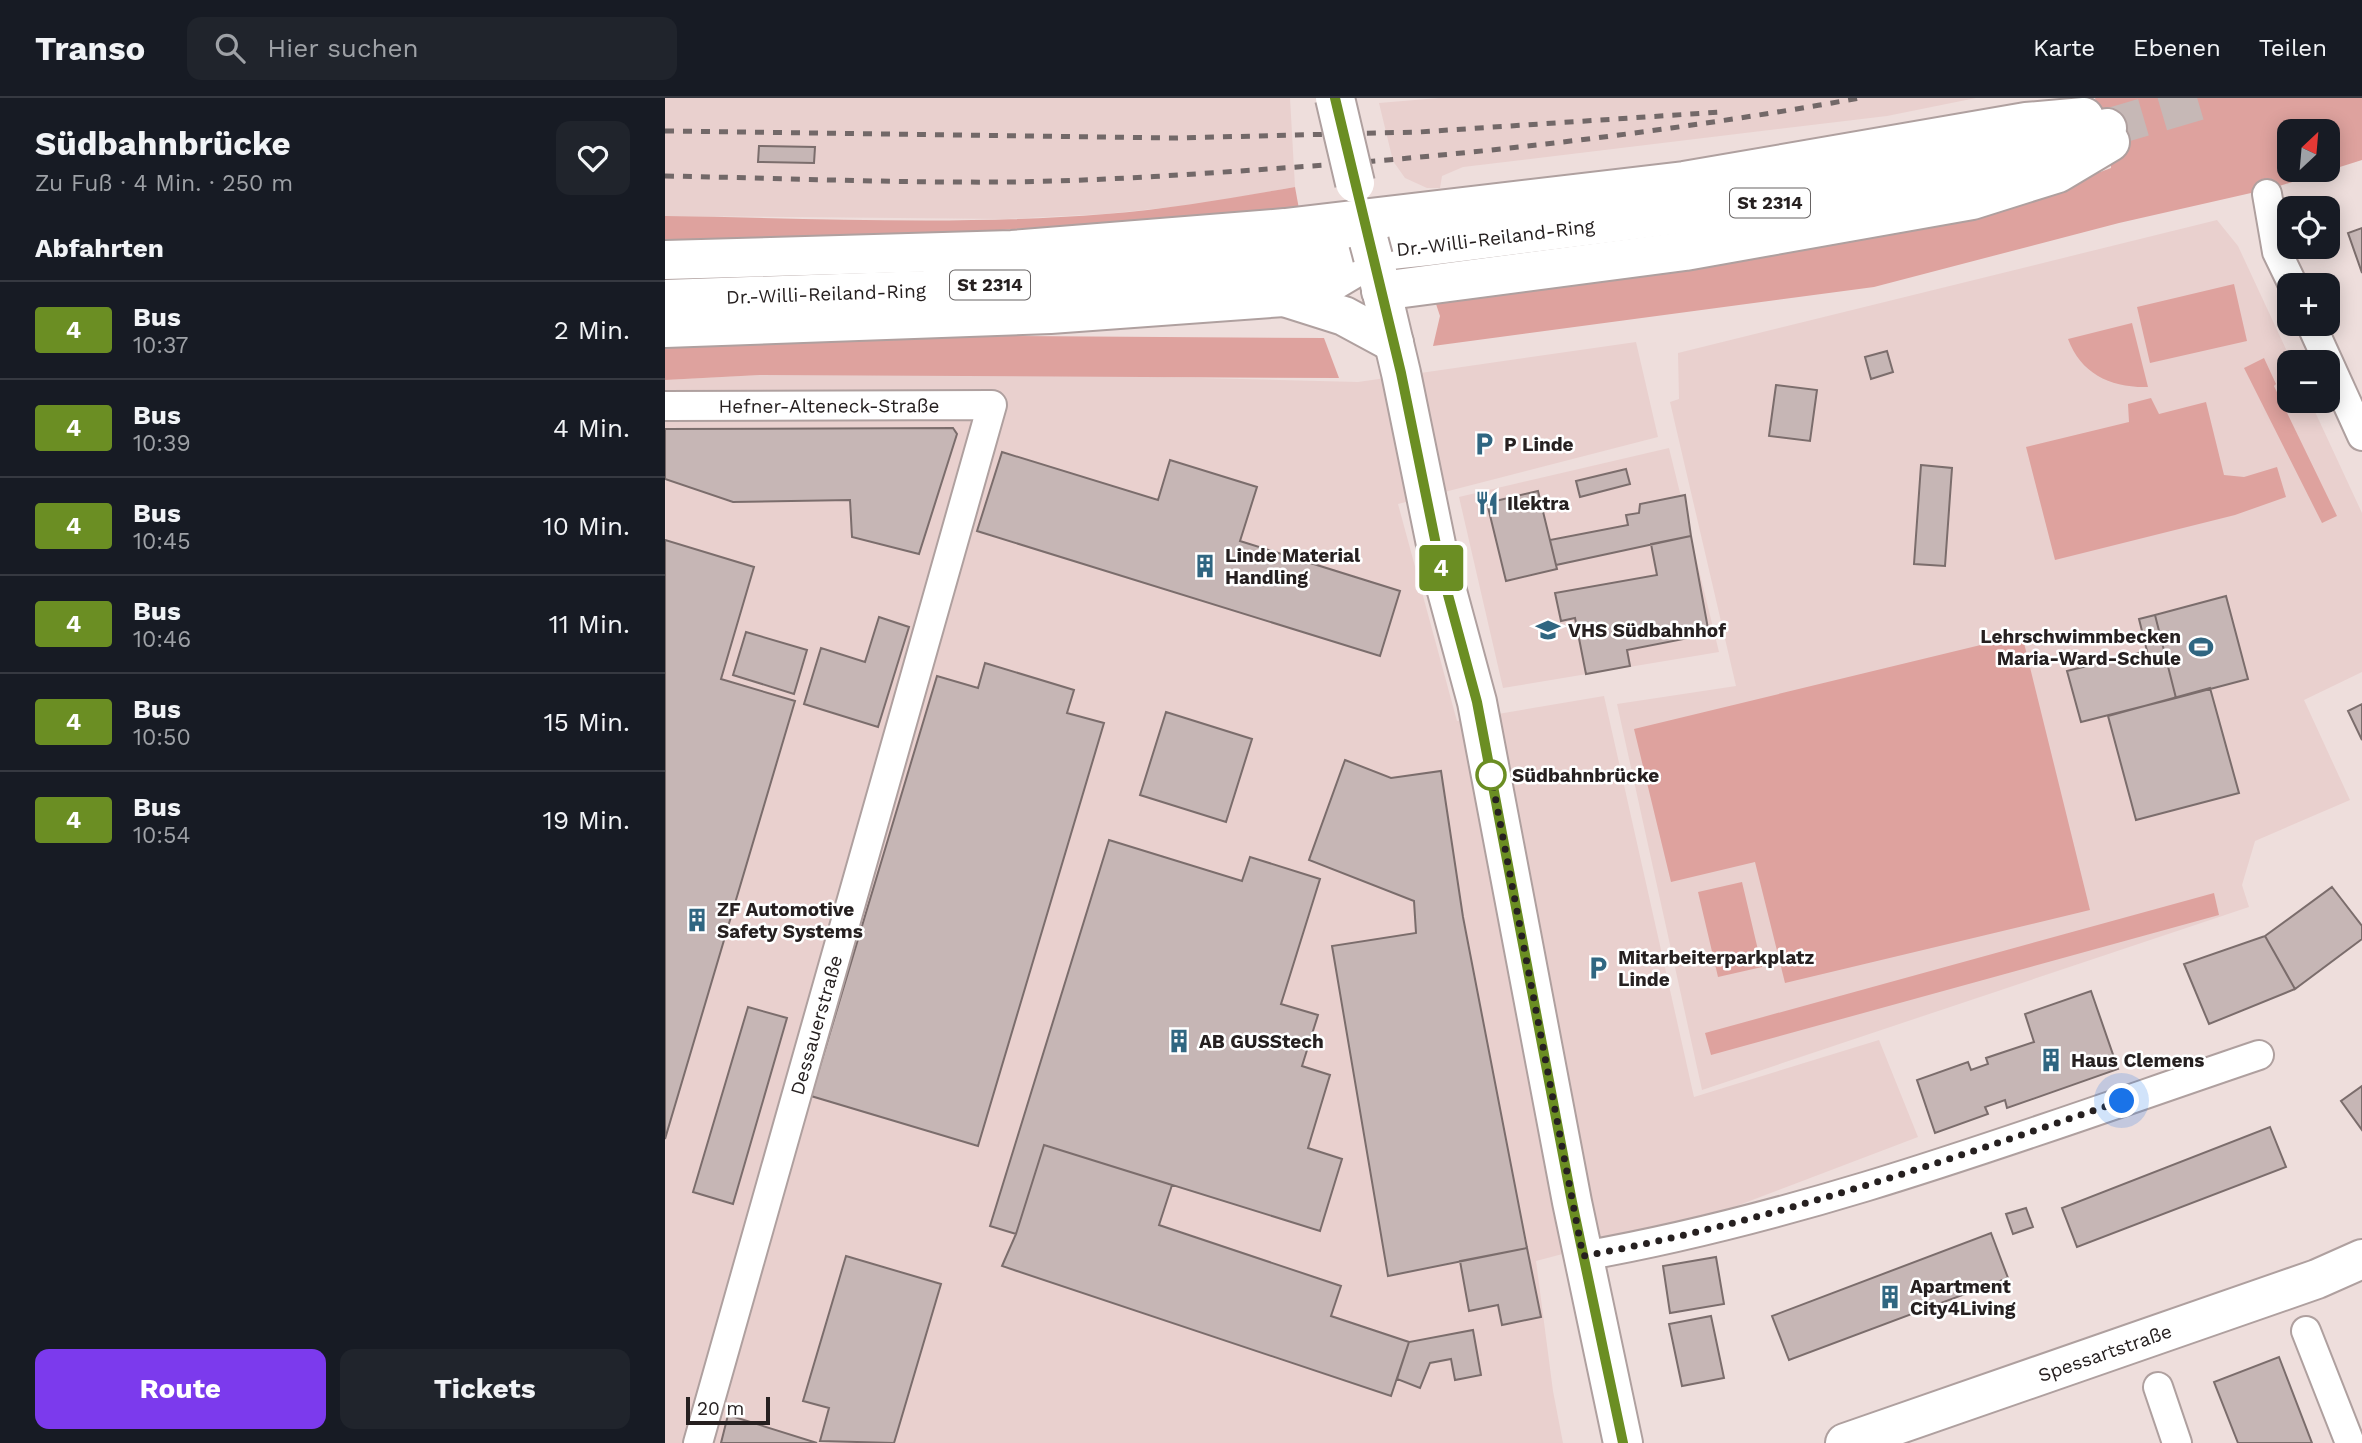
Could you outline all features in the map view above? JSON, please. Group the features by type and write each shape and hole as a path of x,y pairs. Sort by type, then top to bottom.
{"main road":[{"path":"1335,98 1394,343 1441,569 1479,715 1583,1256 1623,1443"},
{"path":"665,328 1050,314 1284,297 1334,280 1373,257 1684,181 2025,122 2107,129"},
{"path":"665,260 1011,250 1373,257 1685,251 1972,200 2058,173 2107,129"},
{"name":"Dr.-Willi-Reiland-Ring","path":"665,299 925,290 1315,258 1415,247 1770,203 2013,155 2107,129"},
{"path":"1284,297 1344,316 1394,343"},
{"name":"Spessartstraße","path":"1845,1443 2317,1279 2362,1259"}],"street":[{"path":"2267,194 2277,252 2287,273"},
{"path":"2316,336 2362,436"},
{"name":"Hefner-Alteneck-Straße","path":"665,406 992,405"},
{"name":"Dessauerstraße","path":"698,1443 992,405"},
{"path":"1583,1256 1753,1218 1871,1186 2259,1055"},
{"path":"2307,1331 2350,1443"},
{"path":"2158,1387 2177,1443"}],"shaded area":[{"path":"665,98 1290,98 1295,187 1201,204 1105,214 1006,219 665,216"},
{"path":"1439,98 1976,98 1887,116 1463,167 1442,176 1440,188 1427,188 1405,178 1393,161 1379,103"},
{"path":"2095,98 2362,98 2362,160 2340,167 2340,119 2277,119 2277,182 2292,182 2273,188 2119,223 1874,287 1433,346 1440,316 1435,301 2038,195 2111,168 2110,140"},
{"path":"1295,187 1299,209 790,245 665,245 665,216 885,220 1051,218 1154,209"},
{"path":"2217,220 2238,246 2277,330 2277,336 2280,336 2286,350 2277,350 2277,413 2316,413 2362,513 2362,672 2304,700 2350,800 2255,841 2242,885 2249,907 1702,1090 1617,704 1736,686 1670,402 1679,399 1678,353"},
{"path":"2234,284 2247,341 2150,363 2137,307"},
{"path":"2132,323 2148,387 2122,385 2099,377 2081,361 2068,339"},
{"path":"1008,336 1324,338 1339,378 760,375 665,380 665,345"},
{"path":"1636,342 1658,437 1398,504 1457,721 1604,696 1694,1097 1879,1040 1918,1137 1718,1213 1536,1261 1553,1391 1563,1443 665,1443 665,380 760,375 1076,375 1358,382"},
{"path":"2264,358 2276,384 2277,413 2287,413 2337,516 2322,523 2244,368"},
{"path":"2151,398 2159,414 2206,402 2224,475 2244,477 2277,467 2286,497 2235,515 2055,560 2026,447 2129,422 2128,404"},
{"path":"1669,448 1719,652 1503,688 1459,497"},
{"path":"2022,635 2090,910 1785,983 1755,862 1671,882 1634,729"},
{"path":"1742,882 1762,967 1718,977 1698,892"},
{"path":"2214,893 2219,915 1711,1055 1705,1033"}],"building":[{"path":"759,146 815,147 814,163 758,162"},
{"path":"2362,228 2362,273 2348,233"},
{"path":"1887,351 1893,372 1871,379 1865,357"},
{"path":"1776,385 1817,390 1810,441 1769,436"},
{"path":"953,428 957,434 919,554 852,537 850,500 733,502 665,479 665,429"},
{"name":"Linde Material Handling","path":"1002,452 1158,500 1170,460 1257,487 1240,541 1400,591 1380,656 977,531"},
{"path":"1921,465 1952,468 1945,566 1914,564"},
{"path":"1626,469 1630,484 1580,497 1576,481"},
{"path":"1538,491 1557,569 1506,581 1487,503"},
{"path":"1685,495 1691,536 1556,565 1550,540 1628,525 1626,515 1639,513 1640,504"},
{"path":"1691,536 1709,634 1627,650 1630,666 1586,674 1575,618 1561,621 1555,593 1657,575 1651,544"},
{"name":"ZF Automotive Safety Systems","path":"665,540 754,567 721,679 795,701 665,1139"},
{"name":"Lehrschwimmbecken Maria-Ward-Schule","path":"2226,596 2248,679 2176,698 2155,615"},
{"path":"2155,615 2176,698 2081,722 2067,671 2147,651 2139,619"},
{"path":"879,617 909,627 878,727 804,704 821,648 865,662"},
{"path":"746,632 807,650 794,694 733,675"},
{"path":"985,663 1074,690 1067,713 1104,723 978,1146 811,1096 937,676 978,688"},
{"path":"2210,688 2239,793 2136,820 2108,716"},
{"path":"2362,704 2362,740 2348,711"},
{"path":"1166,712 1252,739 1226,822 1140,795"},
{"path":"1345,760 1391,778 1441,771 1463,917 1527,1248 1388,1276 1332,946 1416,933 1414,901 1309,860"},
{"name":"AB GUSStech","path":"1109,840 1242,881 1250,857 1320,879 1281,1004 1318,1015 1302,1066 1330,1075 1308,1148 1342,1159 1320,1231 1044,1145 1016,1234 990,1226"},
{"path":"2332,887 2362,926 2362,939 2295,989 2265,936"},
{"path":"2265,936 2295,989 2209,1024 2184,964"},
{"name":"Haus Clemens","path":"2091,991 2118,1069 2007,1108 2005,1100 1985,1107 1988,1114 1935,1133 1917,1080 1968,1062 1971,1070 1988,1064 1986,1058 2034,1042 2025,1014"},
{"path":"748,1007 787,1018 733,1204 693,1192"},
{"path":"2362,1086 2362,1130 2341,1101"},
{"path":"2270,1127 2286,1167 2077,1247 2062,1208"},
{"path":"1044,1145 1172,1185 1159,1225 1341,1286 1331,1316 1409,1342 1391,1396 1002,1266 1016,1234"},
{"path":"2026,1208 2033,1227 2013,1234 2006,1214"},
{"name":"Apartment City4Living","path":"1991,1233 2008,1278 1789,1360 1772,1316"},
{"path":"1527,1248 1541,1317 1502,1325 1498,1305 1469,1311 1460,1261"},
{"path":"846,1256 941,1284 894,1443 820,1441 829,1408 803,1401"},
{"path":"1716,1257 1724,1304 1670,1313 1663,1266"},
{"path":"1711,1316 1724,1378 1682,1386 1669,1324"},
{"path":"1473,1330 1481,1375 1455,1380 1451,1359 1430,1363 1420,1388 1397,1379 1409,1342"},
{"path":"2279,1357 2312,1443 2238,1443 2214,1382"},
{"path":"728,1415 817,1443 721,1443"}],"tunnel":[{"path":"2107,128 2209,98"}],"railway":[{"path":"665,176 1009,182 1106,179 1342,164 1565,142 1860,98"},
{"path":"665,131 1175,138 1419,132 1721,112"}],"bus line":[{"name":"4","path":"1335,98 1401,373 1441,569 1477,702 1572,1202 1623,1443"}],"place":[{"name":"P Linde","path":"1484,444"},
{"name":"Ilektra","path":"1487,503"},
{"name":"Linde Material Handling","path":"1205,566"},
{"name":"VHS Südbahnhof","path":"1548,630"},
{"name":"Lehrschwimmbecken Maria-Ward-Schule","path":"2201,647"},
{"name":"Südbahnbrücke","path":"1491,775"},
{"name":"ZF Automotive Safety Systems","path":"697,920"},
{"name":"Mitarbeiterparkplatz Linde","path":"1598,968"},
{"name":"AB GUSStech","path":"1179,1041"},
{"name":"Haus Clemens","path":"2051,1060"},
{"name":"Apartment City4Living","path":"1890,1297"}],"route":[{"path":"1491,775 1503,850 1583,1256 1753,1218 1871,1186 2122,1101"}]}
